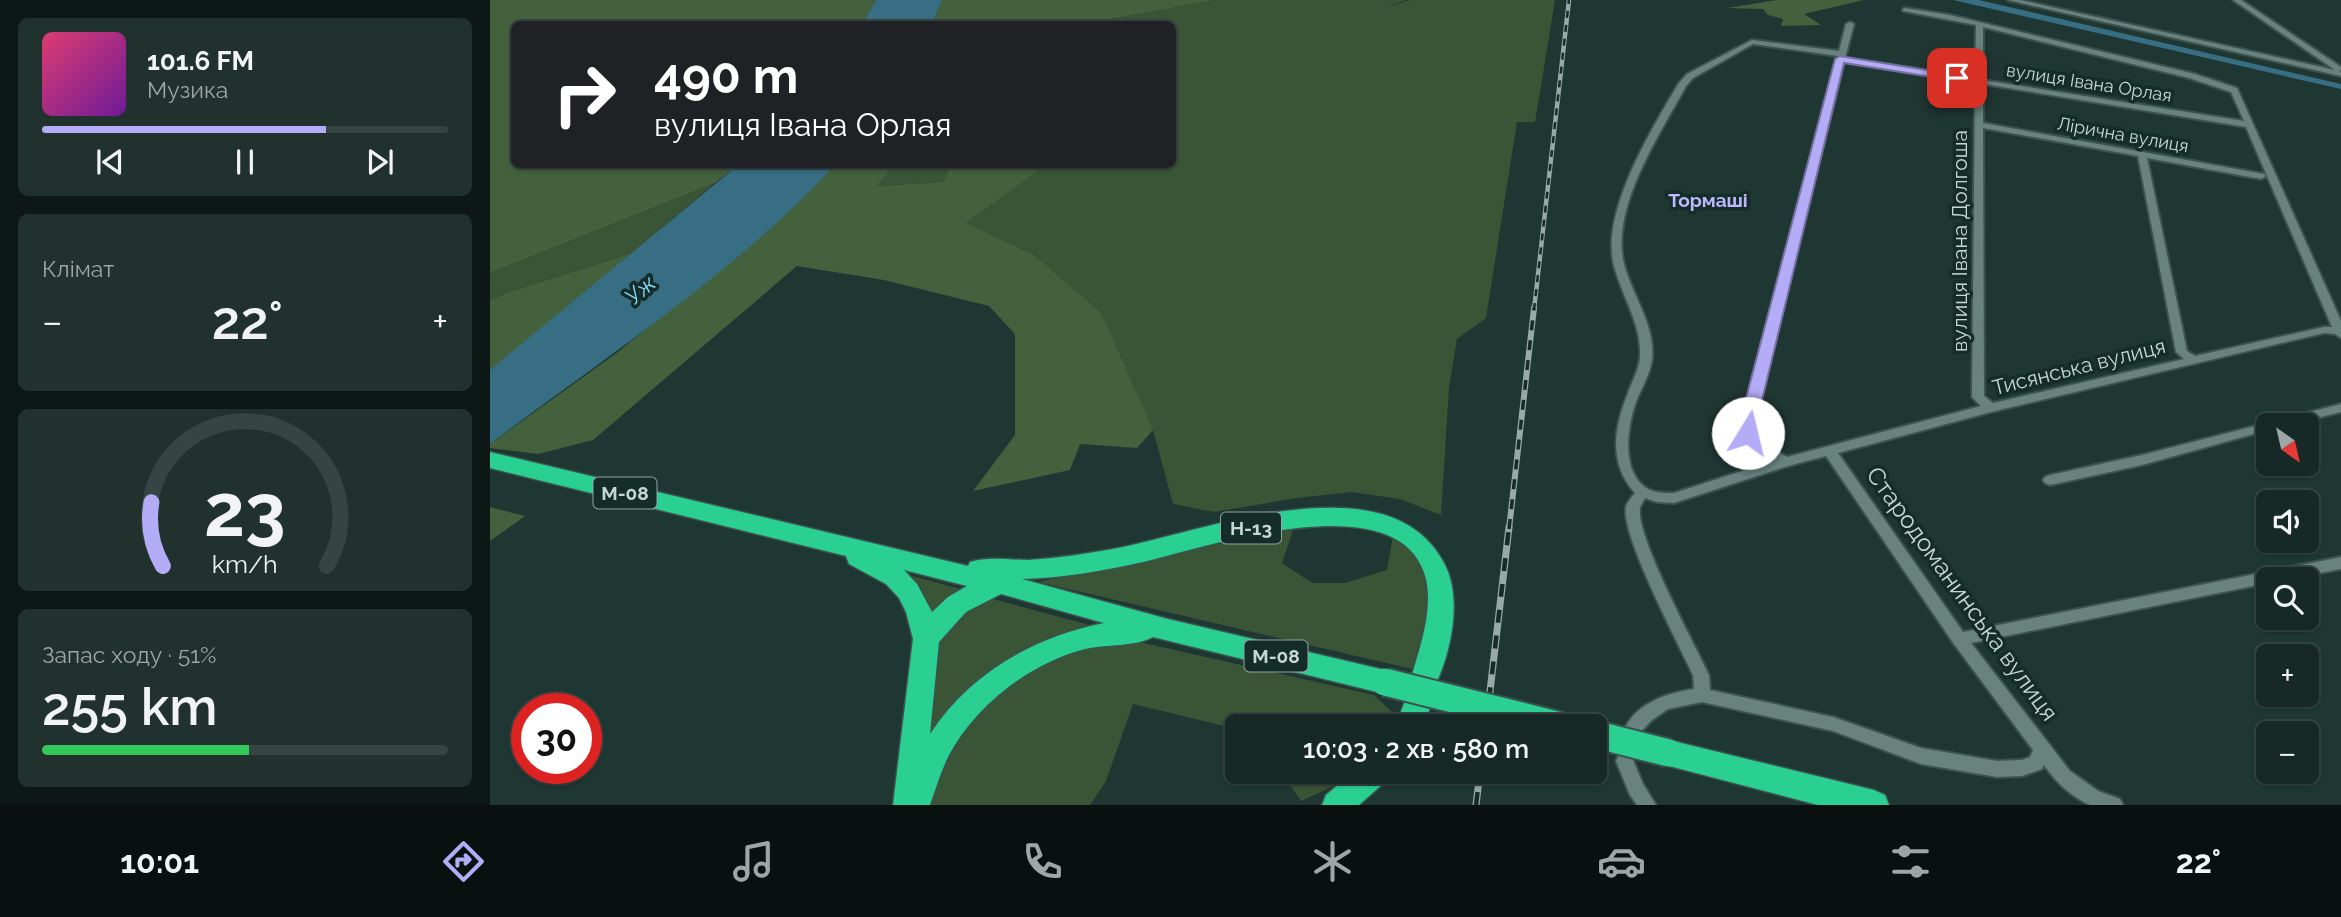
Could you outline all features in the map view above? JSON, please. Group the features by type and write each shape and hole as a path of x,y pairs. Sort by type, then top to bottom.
{"highway":[{"name":"М-08","path":"490,460 1002,584 1168,630 1513,714"},
{"name":"Н-13","path":"939,569 1032,570 1070,567 1262,526 1307,519 1366,518 1390,525 1408,536 1427,556 1438,578 1438,620 1425,678"},
{"path":"831,543 895,577 908,591 919,611 926,639 908,805"},
{"path":"926,639 951,608 982,589 1002,584"},
{"path":"915,805 941,742 962,713 1002,677 1045,652 1095,634 1115,630 1168,630"},
{"path":"1607,737 1874,805"},
{"path":"1337,805 1361,784"}],"street":[{"path":"2011,0 2341,73"},
{"path":"2236,0 2341,73"},
{"path":"1905,10 1950,17 2224,85 2238,94 2250,125"},
{"path":"1786,461 1755,446 1747,425 1850,24"},
{"name":"вулиця Івана Долгоша","path":"1979,26 1978,397 1990,408"},
{"name":"вулиця Івана Орлая","path":"1642,492 1626,474 1622,463 1622,440 1627,410 1645,363 1644,342 1616,239 1621,214 1640,167 1685,81 1742,46 1763,42 1980,82 2250,125"},
{"name":"Лірична вулиця","path":"1979,125 2261,176"},
{"name":"Тисянська вулиця","path":"2250,125 2340,333"},
{"path":"2143,154 2182,352 2192,360"},
{"name":"Тисянська вулиця","path":"1829,450 2192,360 2324,330 2340,333"},
{"path":"2319,414 2341,408"},
{"path":"2050,481 2256,430"},
{"path":"1702,695 1701,676 1634,528 1633,507 1642,492 1657,497 1674,498 1786,461 1829,450"},
{"name":"Стародоманинська вулиця","path":"1632,730 1642,715 1660,705 1680,698 1702,695 1833,724 1921,756 1997,769 2022,768 2036,763 2042,749 1959,639 1829,450"},
{"path":"1959,639 2341,563"},
{"path":"2042,749 2052,764 2078,790 2101,803 2114,805"},
{"path":"1625,761 1636,789 1647,805"}],"green space":[{"path":"490,0 876,0 864,21 511,21 511,168 734,168 715,183 490,273"},
{"path":"942,0 1215,0 1095,21 933,21"},
{"path":"1215,0 1407,0 1384,7 1411,0 1555,0 1535,122 1517,122 1486,318 1457,339 1449,387 1441,515 1400,499 1351,492 1214,512 1173,504 1153,430 966,223 1041,168 1176,168 1176,21 1095,21"},
{"path":"1777,0 1864,0 1804,14 1821,25 1781,26 1783,19 1768,15 1763,9 1727,8"},
{"path":"831,168 892,168 877,186 943,182 950,168 1042,168 966,223 1035,256 1101,313 1153,430 1137,448 1080,444 1070,470 973,491 1015,435 1015,334 989,306 884,280 797,266 593,440 538,454 490,448 490,444 618,352 788,212"},
{"path":"891,168 950,168 943,182 876,186"},
{"path":"715,183 632,253 506,293 490,301 490,273"},
{"path":"632,253 490,370 490,301 506,293"},
{"path":"490,507 525,516 490,541"},
{"path":"1294,527 1282,563 1312,583 1345,583 1387,570 1393,536 1410,548 1420,562 1426,578 1428,596 1412,669 1038,582"},
{"path":"902,573 968,591 929,624"},
{"path":"989,598 1093,626 1080,631 928,745 936,646 951,619"},
{"path":"1131,640 1374,695 1394,714 1225,714 1225,726 1133,704 1106,781 1090,805 925,805 938,765 987,698 1068,648"},
{"path":"1289,784 1338,784 1301,801"}],"water":[{"path":"876,0 942,0 933,21 864,21"},
{"path":"1953,0 1979,0 2341,84 2341,89"},
{"name":"Уж","path":"734,168 832,168 796,205 713,278 490,444 490,370"}],"railway":[{"path":"1534,310 1569,0"},
{"path":"1509,529 1534,308"},
{"path":"1487,714 1509,527"},
{"path":"1476,805 1479,784"}],"district":[{"name":"Тормаші","path":"1708,200"}],"route":[{"path":"1748,433 1747,425 1840,59 1957,78"}]}
